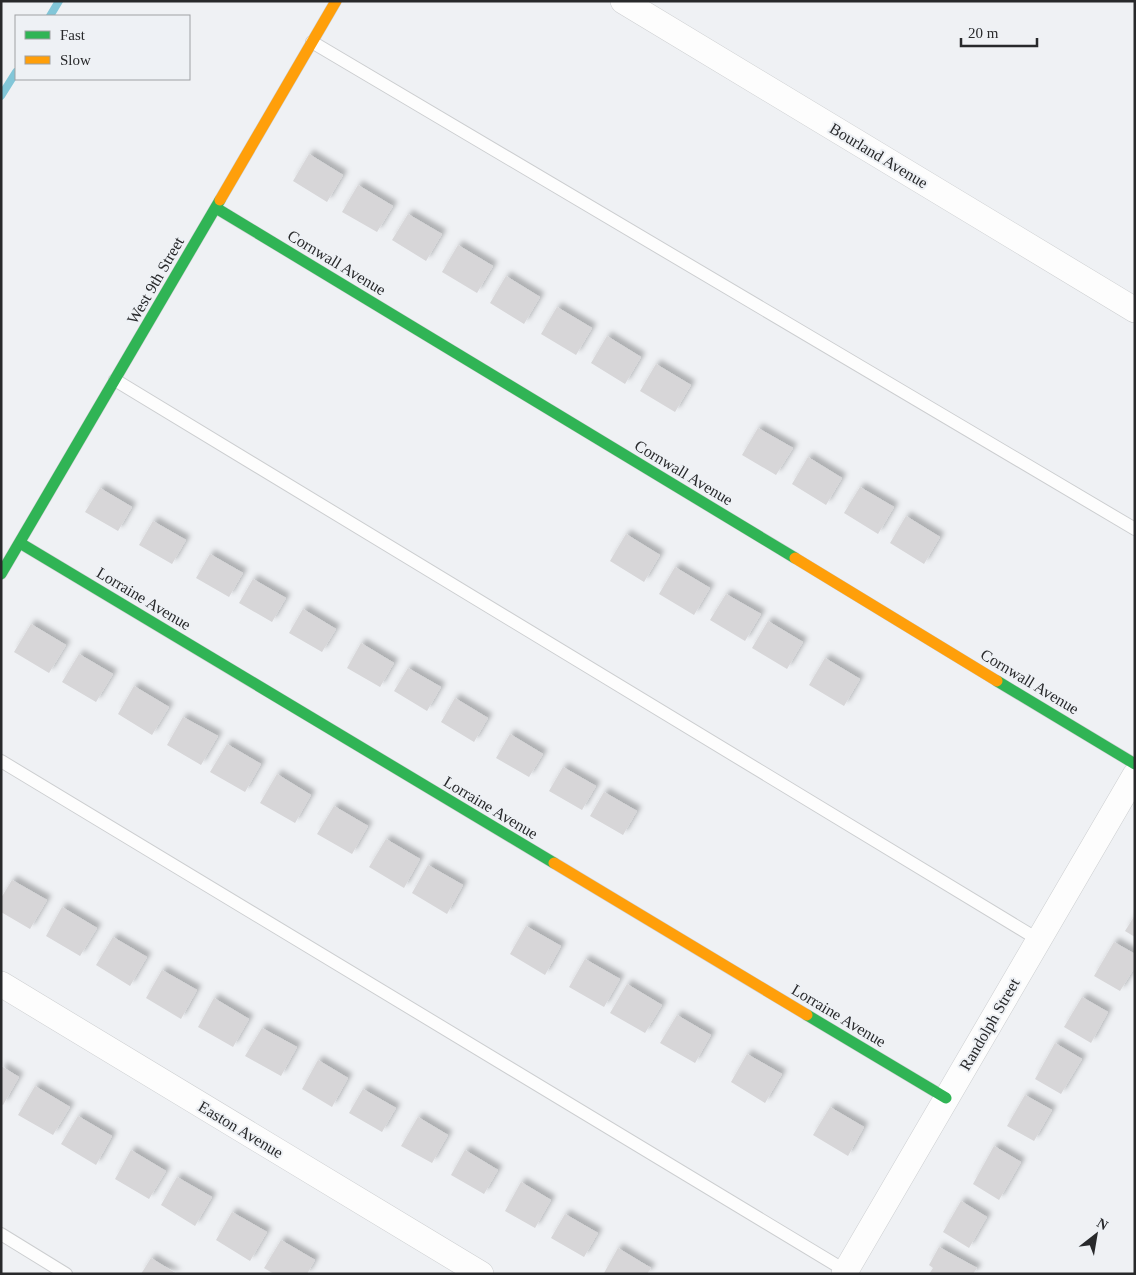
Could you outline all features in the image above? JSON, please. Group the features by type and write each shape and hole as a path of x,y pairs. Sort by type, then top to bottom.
{"street":[{"name":"West 9th Street","path":"1,574 336,1"},
{"name":"Bourland Avenue","path":"622,1 1135,310"},
{"name":"Cornwall Avenue","path":"216,208 1135,764"},
{"name":"Lorraine Avenue","path":"20,543 946,1098"},
{"name":"Randolph Street","path":"845,1272 1135,775"},
{"name":"Easton Avenue","path":"1,984 481,1274"}],"lane":[{"path":"312,42 1135,529"},
{"path":"115,380 1038,940"},
{"path":"1,761 845,1272"},
{"path":"1,1234 66,1274"}],"building":[{"path":"309,154 343,175 327,202 293,181"},
{"path":"358,185 393,206 377,232 342,212"},
{"path":"408,214 442,234 426,261 392,240"},
{"path":"458,245 493,266 477,293 442,272"},
{"path":"506,276 540,297 524,324 490,303"},
{"path":"557,307 592,328 576,355 541,334"},
{"path":"607,336 641,357 625,384 591,363"},
{"path":"656,364 691,385 675,412 640,391"},
{"path":"758,428 793,448 776,475 742,455"},
{"path":"808,457 842,478 826,505 792,484"},
{"path":"860,487 894,507 878,534 844,513"},
{"path":"100,488 132,507 118,531 85,512"},
{"path":"906,516 940,537 924,564 890,543"},
{"path":"153,521 186,540 172,564 139,545"},
{"path":"626,534 660,555 644,582 610,561"},
{"path":"210,554 243,573 229,597 196,578"},
{"path":"675,567 710,588 694,615 659,594"},
{"path":"253,579 286,598 272,622 239,603"},
{"path":"726,594 761,614 745,641 710,620"},
{"path":"303,609 336,629 322,652 289,633"},
{"path":"768,621 803,642 787,669 752,648"},
{"path":"31,624 66,645 49,673 14,652"},
{"path":"361,643 394,663 380,687 347,668"},
{"path":"79,654 113,674 96,702 62,682"},
{"path":"825,658 860,679 844,706 809,685"},
{"path":"408,668 441,687 427,711 394,691"},
{"path":"134,686 169,707 152,735 118,714"},
{"path":"455,698 488,718 474,742 441,722"},
{"path":"183,717 218,736 201,765 167,745"},
{"path":"510,734 543,754 529,777 496,758"},
{"path":"227,744 261,764 245,792 210,772"},
{"path":"563,767 596,786 582,810 549,791"},
{"path":"277,774 311,795 295,823 260,803"},
{"path":"604,792 637,811 623,835 590,816"},
{"path":"334,806 368,826 352,854 317,834"},
{"path":"386,839 420,859 404,888 369,867"},
{"path":"428,865 463,885 447,914 412,893"},
{"path":"12,880 47,900 30,929 1,912 1,898"},
{"path":"62,907 97,928 80,956 46,936"},
{"path":"1135,915 1135,937 1125,931"},
{"path":"526,926 561,946 545,975 510,954"},
{"path":"113,937 147,957 130,986 96,965"},
{"path":"1114,942 1135,954 1135,967 1120,991 1094,976"},
{"path":"585,959 620,979 604,1007 569,987"},
{"path":"162,970 197,990 181,1019 146,998"},
{"path":"627,984 662,1005 645,1033 610,1013"},
{"path":"1082,997 1108,1012 1091,1043 1064,1027"},
{"path":"214,998 249,1019 233,1047 198,1027"},
{"path":"677,1015 711,1035 695,1063 660,1043"},
{"path":"262,1028 297,1047 281,1076 245,1056"},
{"path":"1055,1043 1082,1059 1061,1094 1035,1079"},
{"path":"747,1054 782,1074 765,1103 731,1082"},
{"path":"318,1060 348,1078 332,1107 302,1089"},
{"path":"1,1066 19,1077 3,1105 1,1104"},
{"path":"35,1086 70,1107 53,1135 18,1115"},
{"path":"363,1089 396,1108 382,1132 349,1113"},
{"path":"1025,1095 1052,1110 1034,1141 1007,1126"},
{"path":"830,1107 864,1127 848,1156 813,1135"},
{"path":"78,1116 112,1136 96,1165 61,1144"},
{"path":"418,1117 448,1135 432,1163 401,1146"},
{"path":"994,1146 1021,1162 999,1200 973,1184"},
{"path":"131,1150 166,1171 149,1199 115,1179"},
{"path":"465,1150 498,1170 484,1194 451,1175"},
{"path":"177,1177 212,1197 195,1226 161,1205"},
{"path":"521,1182 551,1200 535,1228 505,1211"},
{"path":"961,1201 987,1217 969,1248 943,1232"},
{"path":"232,1212 267,1232 250,1261 216,1240"},
{"path":"565,1214 598,1233 584,1257 551,1238"},
{"path":"281,1240 315,1260 307,1274 274,1274 264,1268"},
{"path":"939,1247 977,1268 973,1274 929,1274 933,1268 929,1265"},
{"path":"618,1248 651,1268 647,1274 604,1273"},
{"path":"151,1258 177,1274 141,1274"}],"waterway":[{"path":"51,15 59,1"},
{"path":"1,96 15,74"}],"traffic: fast":[{"path":"1,574 220,200"},
{"path":"216,208 795,558"},
{"path":"20,543 554,863"},
{"path":"997,681 1135,764"},
{"path":"807,1015 946,1098"}],"traffic: slow":[{"path":"220,200 336,1"},
{"path":"795,558 997,681"},
{"path":"554,863 807,1015"}]}
